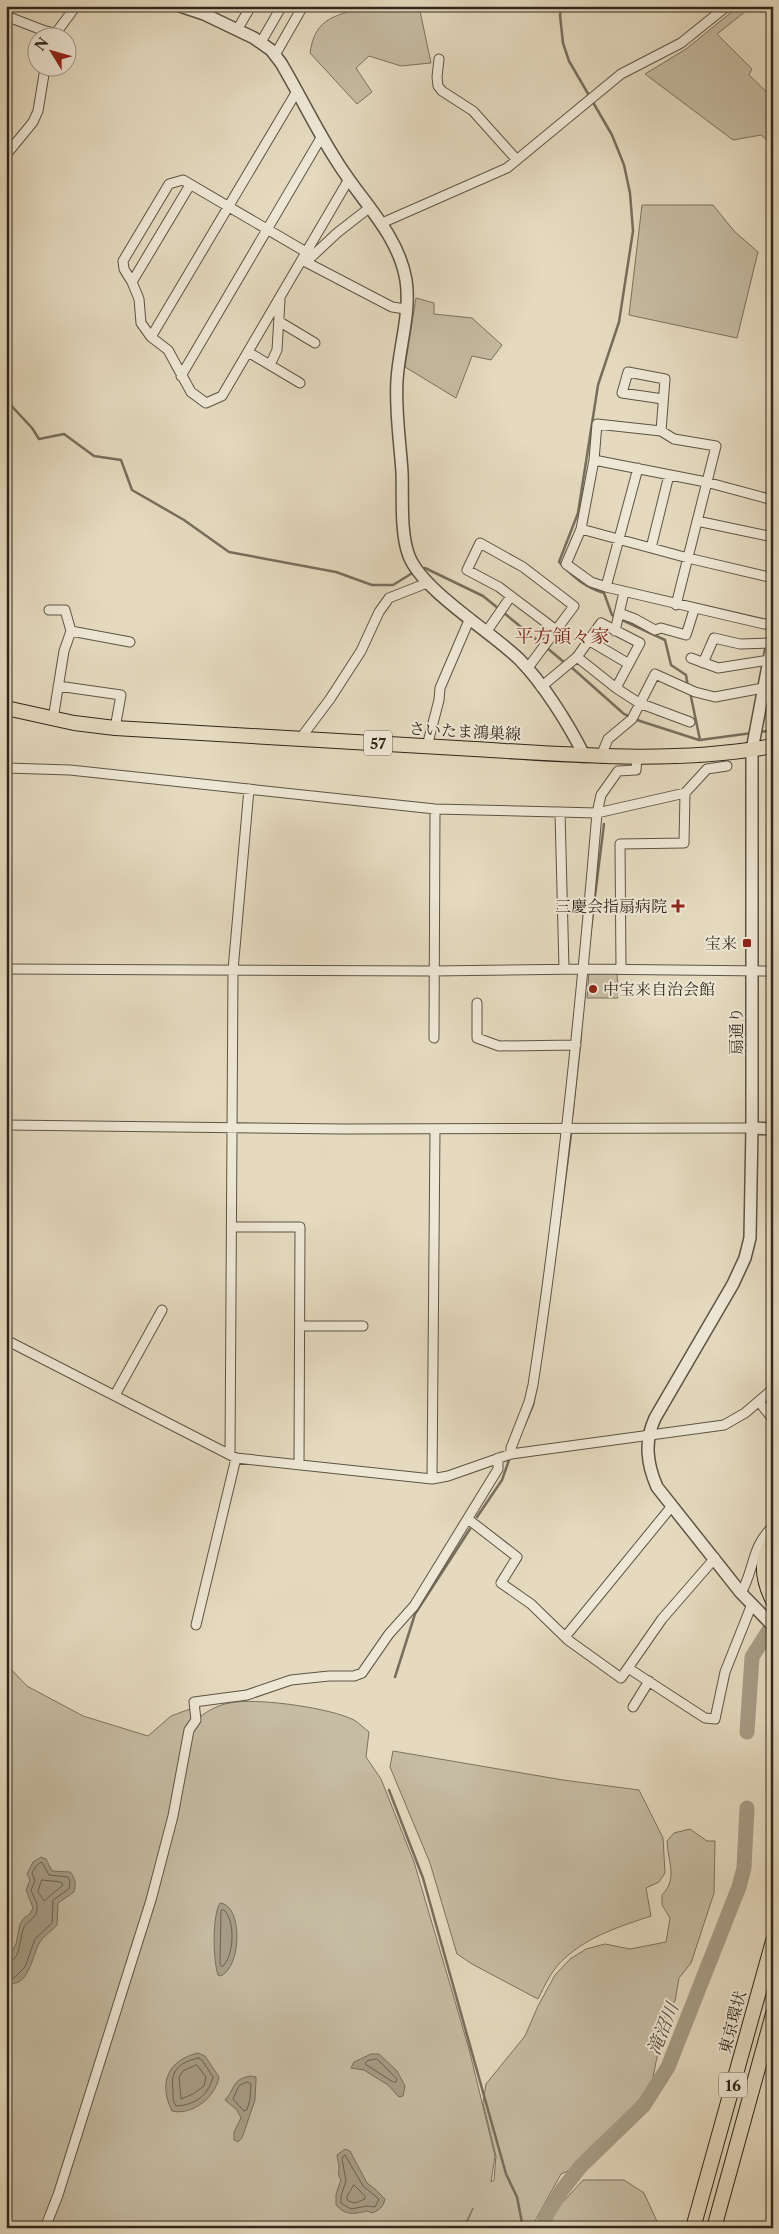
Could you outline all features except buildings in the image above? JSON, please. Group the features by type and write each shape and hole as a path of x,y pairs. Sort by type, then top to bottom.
{"main road":[{"name":"さいたま鴻巣線","path":"6,708 53,719 115,728 601,756 704,755 773,746"},
{"path":"773,1540 765,1553 764,1566 765,1578 773,1601"},
{"name":"東京環状","path":"694,2228 773,1941"},
{"name":"16","path":"714,2228 773,2014"}],"street":[{"path":"59,28 76,6"},
{"path":"180,6 204,14 238,30 260,42 275,55 349,179 382,223 394,244 402,261 406,282 406,309 397,380 397,410 404,522 408,553 415,569 427,583 487,631 527,669 541,687 584,755"},
{"path":"238,30 251,6"},
{"path":"260,42 280,8 279,6"},
{"path":"275,55 303,6"},
{"path":"382,223 470,186 507,168 621,74 682,43 727,6"},
{"path":"6,16 37,28"},
{"path":"439,59 438,86 442,91 473,111 518,160"},
{"path":"6,155 33,122 38,111 43,78"},
{"path":"151,337 297,91"},
{"path":"181,376 322,136"},
{"path":"349,179 305,258 222,396 206,403 192,392 181,376 168,350 151,337 141,323 139,299 124,269 123,261 169,184 183,180 267,229 305,258 392,307 406,309"},
{"path":"132,282 190,185"},
{"path":"305,258 369,208"},
{"path":"270,365 277,350 280,297"},
{"path":"280,322 315,343"},
{"path":"248,352 300,383"},
{"path":"661,431 665,379 628,372 622,393 663,399"},
{"path":"676,605 716,446 674,439 661,431 597,424 594,460 581,529 566,564 591,582 606,587 694,610 764,624 773,623"},
{"path":"594,460 706,482 773,500"},
{"path":"606,587 638,468"},
{"path":"651,548 669,475"},
{"path":"697,521 773,537"},
{"path":"581,529 619,541 773,578"},
{"path":"527,669 574,606 523,567 480,543 467,570 511,596 556,630"},
{"path":"300,739 330,699 361,651 379,612 389,598 427,583"},
{"path":"615,630 624,592"},
{"path":"487,631 511,596"},
{"path":"49,610 65,610 71,631 64,651 53,719"},
{"path":"619,613 655,630 661,628 686,635 694,610"},
{"path":"427,746 439,700 440,688 470,618"},
{"path":"541,687 577,658 601,623 640,643 616,688"},
{"path":"71,631 130,642"},
{"path":"703,663 714,638 740,644 772,641"},
{"path":"590,641 629,664"},
{"name":"扇通り","path":"649,1436 652,1424 663,1404 730,1291 745,1258 750,1238 753,971 752,750 772,641"},
{"path":"577,658 639,703 690,722"},
{"path":"691,658 718,668 769,660"},
{"path":"601,756 608,739 632,719 655,674 695,692 715,697 763,688"},
{"path":"58,686 121,696 115,728"},
{"path":"511,1454 511,1448 529,1402 533,1384 568,1128 597,813 601,795 618,771 636,770 637,757"},
{"path":"6,768 70,770 435,809 597,813 685,793 707,769 727,766"},
{"path":"196,1625 233,1457 233,970 249,789"},
{"path":"621,969 620,844 684,843 685,793"},
{"path":"434,1038 435,809"},
{"path":"560,812 564,969"},
{"path":"6,969 434,971 621,969 773,971"},
{"path":"477,1003 477,1038 499,1046 576,1045"},
{"path":"6,1125 435,1130 773,1128"},
{"path":"432,1479 435,1130"},
{"path":"232,1227 300,1227 299,1465"},
{"path":"115,1395 162,1310"},
{"path":"300,1326 363,1326"},
{"path":"6,1340 233,1457 432,1479 448,1476 511,1454 724,1425 745,1413 773,1389"},
{"path":"759,1402 773,1419"},
{"path":"649,1436 647,1452 656,1487 741,1592 773,1626"},
{"path":"45,2228 58,2195 151,1900 175,1807 189,1730 196,1720 194,1702 247,1695 291,1680 329,1676 354,1676 362,1673 389,1634 414,1606 498,1469 498,1458"},
{"path":"565,1637 672,1506"},
{"path":"468,1519 516,1556 501,1583 531,1604 565,1637 621,1678 662,1619 715,1558"},
{"path":"741,1592 747,1582 757,1547 766,1532 773,1527"},
{"path":"628,1668 705,1718 714,1719 725,1672 752,1604"},
{"path":"633,1707 649,1681"}],"shaded area":[{"path":"368,6 487,6 488,8 420,11 431,63 401,66 369,56 356,68 372,92 357,104 310,53 317,31 329,19"},
{"path":"739,6 751,7 717,34 752,69 749,75 773,98 773,145 761,135 733,140 645,74 686,49"},
{"path":"642,205 713,205 734,231 758,252 737,338 629,315"},
{"path":"416,298 434,303 434,314 472,318 502,345 491,360 472,356 456,398 405,367"},
{"path":"589,973 617,973 618,998 587,998"},
{"path":"6,1664 27,1686 83,1716 148,1736 171,1716 190,1709 196,1720 220,1705 249,1701 314,1708 354,1720 369,1732 366,1757 381,1779 414,1862 469,2049 495,2156 491,2182 494,2180 496,2156 483,2103 486,2084 525,2036 538,2006 555,1975 570,1959 586,1949 605,1944 630,1949 666,1942 670,1918 662,1905 662,1895 670,1883 671,1876 667,1841 674,1833 690,1829 707,1841 715,1841 714,1893 691,1963 679,1978 675,2001 666,2012 651,2087 570,2170 561,2174 531,2228 465,2228 473,2208 463,2228 6,2228"},
{"path":"393,1751 563,1780 639,1790 663,1838 665,1873 659,1882 646,1888 651,1916 606,1932 574,1950 556,1967 538,1999 472,1964 457,1954 430,1863 390,1767"},
{"path":"583,2180 624,2180 644,2193 660,2228 539,2228"}],"water":[{"path":"41,1857 46,1859 52,1871 70,1872 75,1882 74,1892 58,1903 57,1925 40,1942 25,1976 20,1981 14,1983 6,1982 6,1960 16,1944 20,1924 33,1908 26,1890 30,1880 27,1874 33,1862"},
{"path":"220,1903 228,1906 233,1914 237,1936 233,1961 228,1970 221,1976 218,1975 216,1968 214,1949 217,1909"},
{"path":"198,2053 205,2056 219,2077 217,2084 202,2103 188,2110 172,2111 166,2091 168,2074 179,2061"},
{"path":"371,2054 379,2054 397,2071 405,2086 403,2096 399,2097 388,2085 364,2070 351,2068 354,2062"},
{"path":"251,2076 256,2077 255,2100 242,2138 238,2142 234,2140 234,2132 241,2118 237,2110 225,2100 237,2081"},
{"path":"345,2149 350,2151 367,2183 385,2199 381,2208 375,2212 347,2213 336,2205 336,2194 341,2180 337,2155"}],"waterway":[{"path":"562,6 560,15 563,43 569,61 612,135 624,165 630,193 633,231 619,322 598,385 578,513 559,562 580,581 604,593 612,615 615,617"},
{"path":"6,400 32,428 39,439 64,434 94,456 121,460 132,490 184,520 229,552 336,572 372,585 393,585 414,572"},
{"path":"421,570 425,568 483,596 542,644"},
{"path":"620,619 665,640 671,665 686,675 688,687"},
{"path":"546,647 565,663"},
{"path":"570,666 624,714 699,740"},
{"path":"690,692 700,740 752,733"},
{"path":"760,732 773,730"},
{"path":"590,936 604,824"},
{"path":"572,1116 581,1034"},
{"path":"557,1242 571,1134"},
{"path":"524,1426 533,1405 535,1393"},
{"path":"477,1517 502,1480 509,1460"},
{"path":"395,1677 415,1614 470,1529"},
{"name":"滝沼川","path":"747,1732 752,1657 773,1624"},
{"path":"389,1790 423,1878 506,2174 517,2197 523,2228"},
{"name":"滝沼川","path":"542,2228 547,2214 562,2190 581,2166 644,2105 668,2067 739,1887 744,1868 747,1808"}],"place":[{"name":"三慶会指扇病院","path":"678,906"},
{"name":"宝来","path":"747,943"},
{"name":"中宝来自治会館","path":"593,989"}],"district":[{"name":"平方領々家","path":"562,636"}]}
